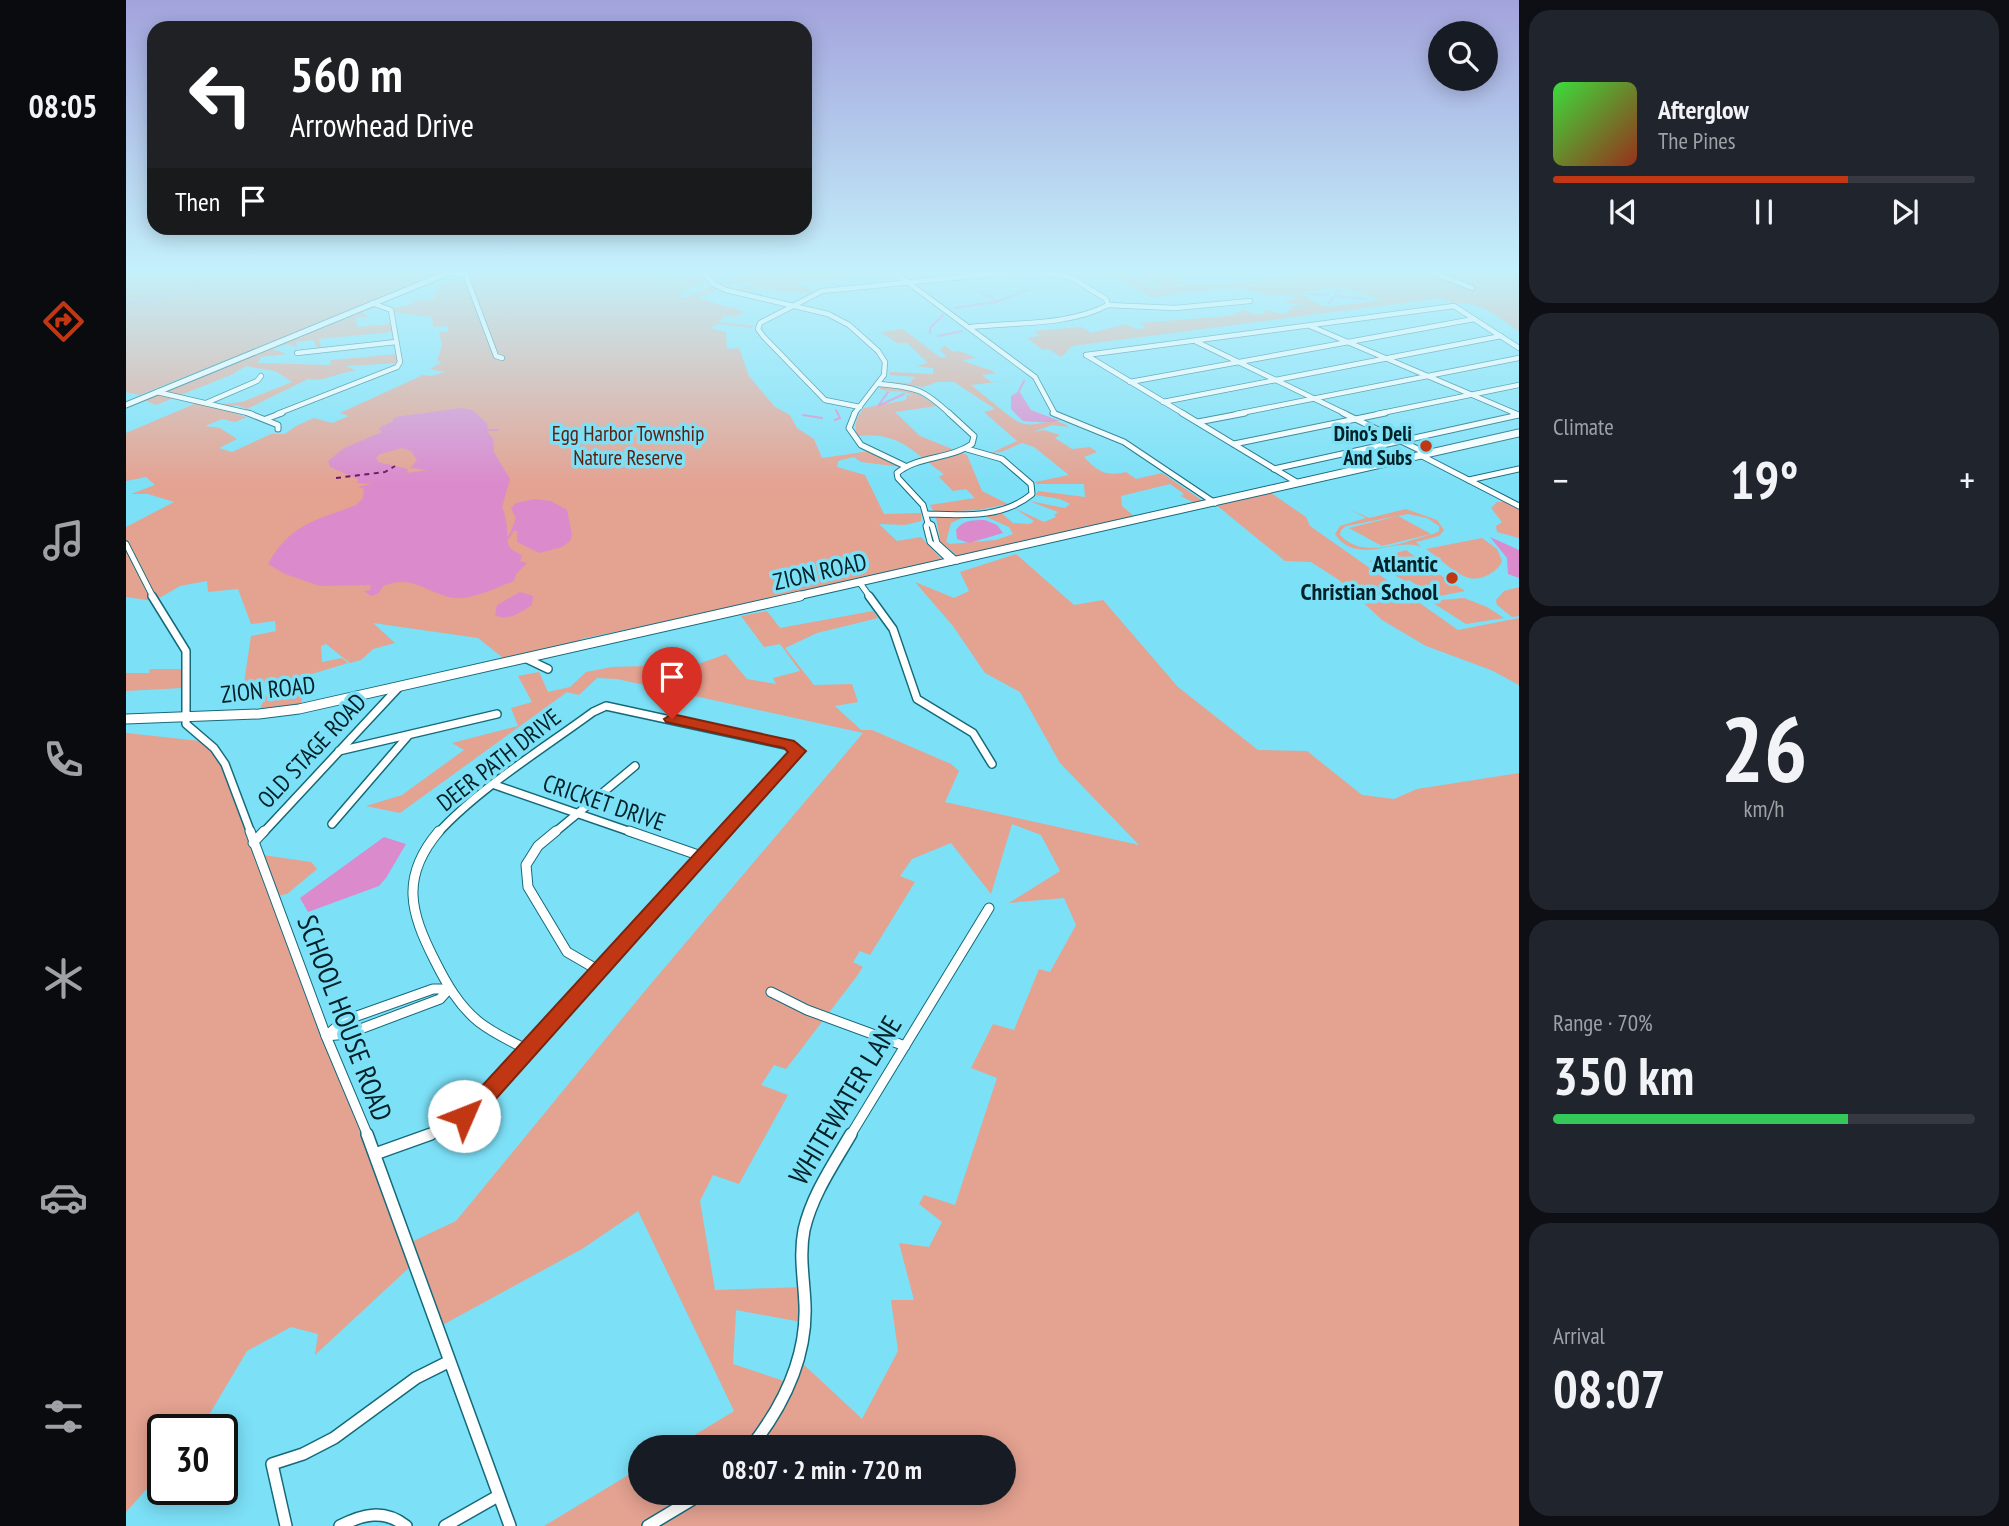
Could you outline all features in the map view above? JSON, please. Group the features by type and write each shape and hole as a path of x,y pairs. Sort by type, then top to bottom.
{"street":[{"path":"126,405 275,343"},
{"path":"297,354 386,343"},
{"path":"266,419 392,370 400,362 396,343"},
{"path":"491,343 496,356 502,358"},
{"path":"771,343 825,400 860,407"},
{"path":"868,343 878,351 885,365 884,375 849,425 854,439 869,450 905,466"},
{"path":"992,343 1039,380 1044,389 1046,405 1054,414 1124,442 1214,503"},
{"path":"1177,343 1086,355 1298,483"},
{"path":"1199,343 1401,441 1519,506"},
{"path":"1130,382 1343,343"},
{"path":"1353,343 1519,415"},
{"path":"1163,402 1467,343"},
{"path":"1198,422 1519,358"},
{"path":"206,403 261,376"},
{"path":"878,384 915,388 929,394 972,433 974,440 967,449"},
{"path":"1234,444 1519,385"},
{"path":"157,392 266,419 278,425 278,429"},
{"path":"1274,469 1519,415"},
{"name":"ZION ROAD","path":"126,719 288,711 1519,433"},
{"path":"926,514 993,510 1021,502 1032,494 1031,484 1005,461 967,449 905,466 898,471 897,478 923,505 928,523 932,525 937,543 954,561"},
{"path":"1469,480 1519,469"},
{"path":"126,544 145,584 185,648 188,668 184,717"},
{"path":"860,583 893,629 917,699 973,733 992,764"},
{"path":"525,658 548,669"},
{"name":"OLD STAGE ROAD","path":"253,842 399,687"},
{"name":"DEER PATH DRIVE","path":"526,1049 484,1028 467,1013 449,989 416,920 412,900 414,877 426,849 438,832 495,785 600,708 621,708 795,747 798,751 701,856"},
{"path":"338,751 497,714"},
{"name":"SCHOOL HOUSE ROAD","path":"184,717 188,728 211,744 221,757 326,1036 374,1154 510,1526"},
{"path":"332,824 407,736"},
{"path":"598,970 566,952 525,881 526,865 532,853 635,766"},
{"name":"CRICKET DRIVE","path":"495,785 701,856"},
{"path":"374,1154 428,1136 464,1116 478,1104 701,856"},
{"name":"WHITEWATER LANE","path":"760,1435 775,1414 800,1353 805,1314 802,1248 812,1203 989,908"},
{"path":"326,1036 344,1021 433,989 449,989"},
{"path":"771,992 807,1010 905,1046"},
{"path":"286,1526 272,1464 303,1454 334,1438 416,1378 448,1362"},
{"path":"445,1526 498,1496"},
{"path":"648,1526 682,1505"},
{"path":"340,1526 372,1513 398,1518 406,1526"}],"green space":[{"path":"126,343 268,343 139,395 126,392"},
{"name":"Egg Harbor Township Nature Reserve","path":"278,343 296,343 297,347 287,344 272,349 287,354 261,357 258,363 330,365 331,360 398,354 399,363 346,366 356,371 308,379 247,409 236,405 220,409 247,417 235,422 222,419 205,426 220,428 237,439 219,448 232,452 271,434 285,434 314,418 332,423 349,416 340,413 423,375 445,372 430,369 442,362 437,361 442,345 727,343 727,349 739,348 749,376 775,407 790,415 797,428 814,439 822,458 870,451 901,467 861,462 854,457 838,461 837,467 865,475 884,514 921,513 921,521 905,525 879,524 897,541 921,537 942,560 650,628 648,625 581,639 582,643 507,661 478,638 373,623 395,643 373,649 361,660 350,663 326,644 321,646 322,662 342,658 348,663 305,676 301,707 259,712 265,696 294,690 294,679 244,683 251,636 276,631 275,621 251,624 238,589 208,592 207,581 180,586 154,601 126,597 126,527 174,502 148,494 131,494 155,485 146,477 126,481 126,433 199,402 213,405 242,402 292,382 275,371 246,366 233,374 156,405 142,399"},
{"path":"907,343 922,343 941,358 947,357 940,350 944,345 953,352 960,351 976,358 963,360 996,373 982,375 991,382 1013,380 971,385 1021,423 1063,423 1069,427 1052,425 1033,432 1044,430 1060,435 1055,438 1072,449 1090,447 1097,452 1084,457 1098,469 1113,474 1126,472 1136,479 1162,473 1203,501 1196,504 1181,496 1184,494 1170,484 1121,496 1122,506 1135,517 957,556 940,541 936,517 964,517 951,523 946,542 950,544 996,540 1013,534 1009,527 982,515 1000,512 1013,523 1030,524 1034,521 1014,508 1044,522 1056,517 1054,515 1058,512 1029,501 1065,508 1070,504 1060,499 1036,495 1038,491 1085,497 1084,484 1037,484 1035,482 1069,475 1034,447 1022,443 1001,452 991,453 1017,441 984,412 995,409 954,382 937,382 923,387 885,382 910,383 915,377 889,375 890,372 933,374 933,368 916,366 928,363"},
{"path":"1034,343 1093,343 1072,346 1061,357 1049,349 1043,350"},
{"path":"898,387 912,391 937,406 895,412 920,436 967,455 982,491 1008,504 979,510 934,512 930,505 975,498 966,489 953,491 939,477 944,474 905,445 884,437 857,436 856,421 864,408 906,400 907,395 913,396 879,389"},
{"path":"1271,493 1306,517 1310,526 1458,630 1519,618 1519,685 1491,670 1426,646 1382,620 1339,580 1311,562 1285,561 1215,504"},
{"path":"1497,502 1506,502 1519,508 1519,538 1497,532 1496,526 1502,522 1491,508"},
{"path":"1349,509 1369,518 1406,509 1437,520 1444,530 1439,536 1416,542 1421,547 1401,545 1366,550 1344,544 1335,534 1340,526 1366,518","holes":["1408,514 1427,518 1439,526 1439,531 1385,547 1360,547 1349,543 1340,535 1346,526"]},
{"path":"1398,516 1431,534 1382,546 1349,528"},
{"path":"1482,538 1497,549 1502,561 1493,572 1479,578 1469,578 1458,573 1426,549"},
{"path":"1406,550 1418,559 1421,568 1428,567 1465,591 1435,597 1409,580 1405,581 1369,561"},
{"path":"1016,554 1074,605 1103,600 1178,687 1258,750 1307,751 1362,795 1394,799 1417,789 1519,773 1519,1526 544,1526 628,1475 628,1505 1016,1505 1016,1435 695,1435 734,1411 638,1211 582,1249 435,1329 412,1265 315,1355 318,1334 291,1327 247,1351 210,1414 147,1414 147,1489 126,1512 126,733 200,741 214,753 220,764 256,854 311,862 317,869 287,894 273,897 405,1245 456,1221 644,992 863,733 617,679 597,678 579,695 567,692 400,813 366,806 402,795 464,750 452,743 518,726 511,708 532,702 518,676 539,672 548,692 570,687 586,672 674,660 682,670 726,654 747,679 776,684 773,678 800,671 780,644 764,647 741,616 767,611 780,628 873,611 878,618 817,633 785,648 814,685 852,684 858,702 835,706 861,730 872,730 951,764 959,771 945,802 1139,845 1060,763 1020,692 985,673 953,626 915,582 954,598 969,591 960,572","holes":["1012,824 1041,835 1060,871 1009,903 1064,898 1076,925 1050,972 1039,969 1014,1030 993,1024 971,1068 997,1078 955,1205 924,1195 919,1204 942,1222 929,1247 899,1243 914,1300 891,1300 898,1351 862,1419 800,1361 793,1384 733,1364 736,1310 807,1323 804,1287 715,1290 700,1201 713,1175 739,1184 788,1095 761,1085 774,1065 786,1069 857,976 863,967 853,962 860,951 870,955 915,882 900,876 912,859 951,843 991,894"]},
{"path":"1519,587 1519,616 1512,617 1497,605 1496,600 1504,591"},
{"path":"1464,598 1487,607 1504,618 1466,624 1430,601"},
{"path":"150,669 184,669 182,688 126,691 126,673 149,673"}],"shaded area":[{"path":"1019,391 1031,410 1060,421 1023,421 1011,409 1011,396"},
{"path":"461,408 472,410 487,423 488,433 493,438 494,452 510,479 502,507 506,518 508,543 522,556 520,561 527,563 516,574 514,581 462,598 446,596 403,582 383,586 379,593 371,596 364,591 370,590 371,585 320,586 285,574 268,564 286,540 305,525 356,505 363,498 364,489 358,487 372,484 357,483 358,479 330,467 328,461 344,448 382,432 379,428 392,422 395,417","holes":["402,448 411,451 417,460 410,468 428,470 407,473 408,469 378,462 376,458 380,454"]},
{"path":"534,499 551,501 567,510 572,535 570,541 562,547 539,553 517,542 517,531 511,531 516,518 511,508 516,503"},
{"path":"985,520 997,525 1003,533 969,543 957,539 956,530 962,524"},
{"path":"1490,537 1519,550 1519,578 1508,574 1507,558"},
{"path":"520,592 533,596 532,605 510,617 495,615 497,605"},
{"path":"384,837 406,844 379,886 308,912 300,898"}],"waterway":[{"path":"1019,391 1024,381"},
{"path":"888,392 878,406 904,394"},
{"path":"835,420 840,418 836,410"},
{"path":"803,415 822,418"},
{"path":"489,430 498,430"},
{"path":"508,538 512,532"}],"ferry route":[{"path":"336,478 385,472 395,466"}],"place":[{"name":"Dino's Deli And Subs","path":"1426,446"},
{"name":"Atlantic Christian School","path":"1452,578"}],"route":[{"path":"464,1116 478,1104 798,751 789,745 672,719"}]}
